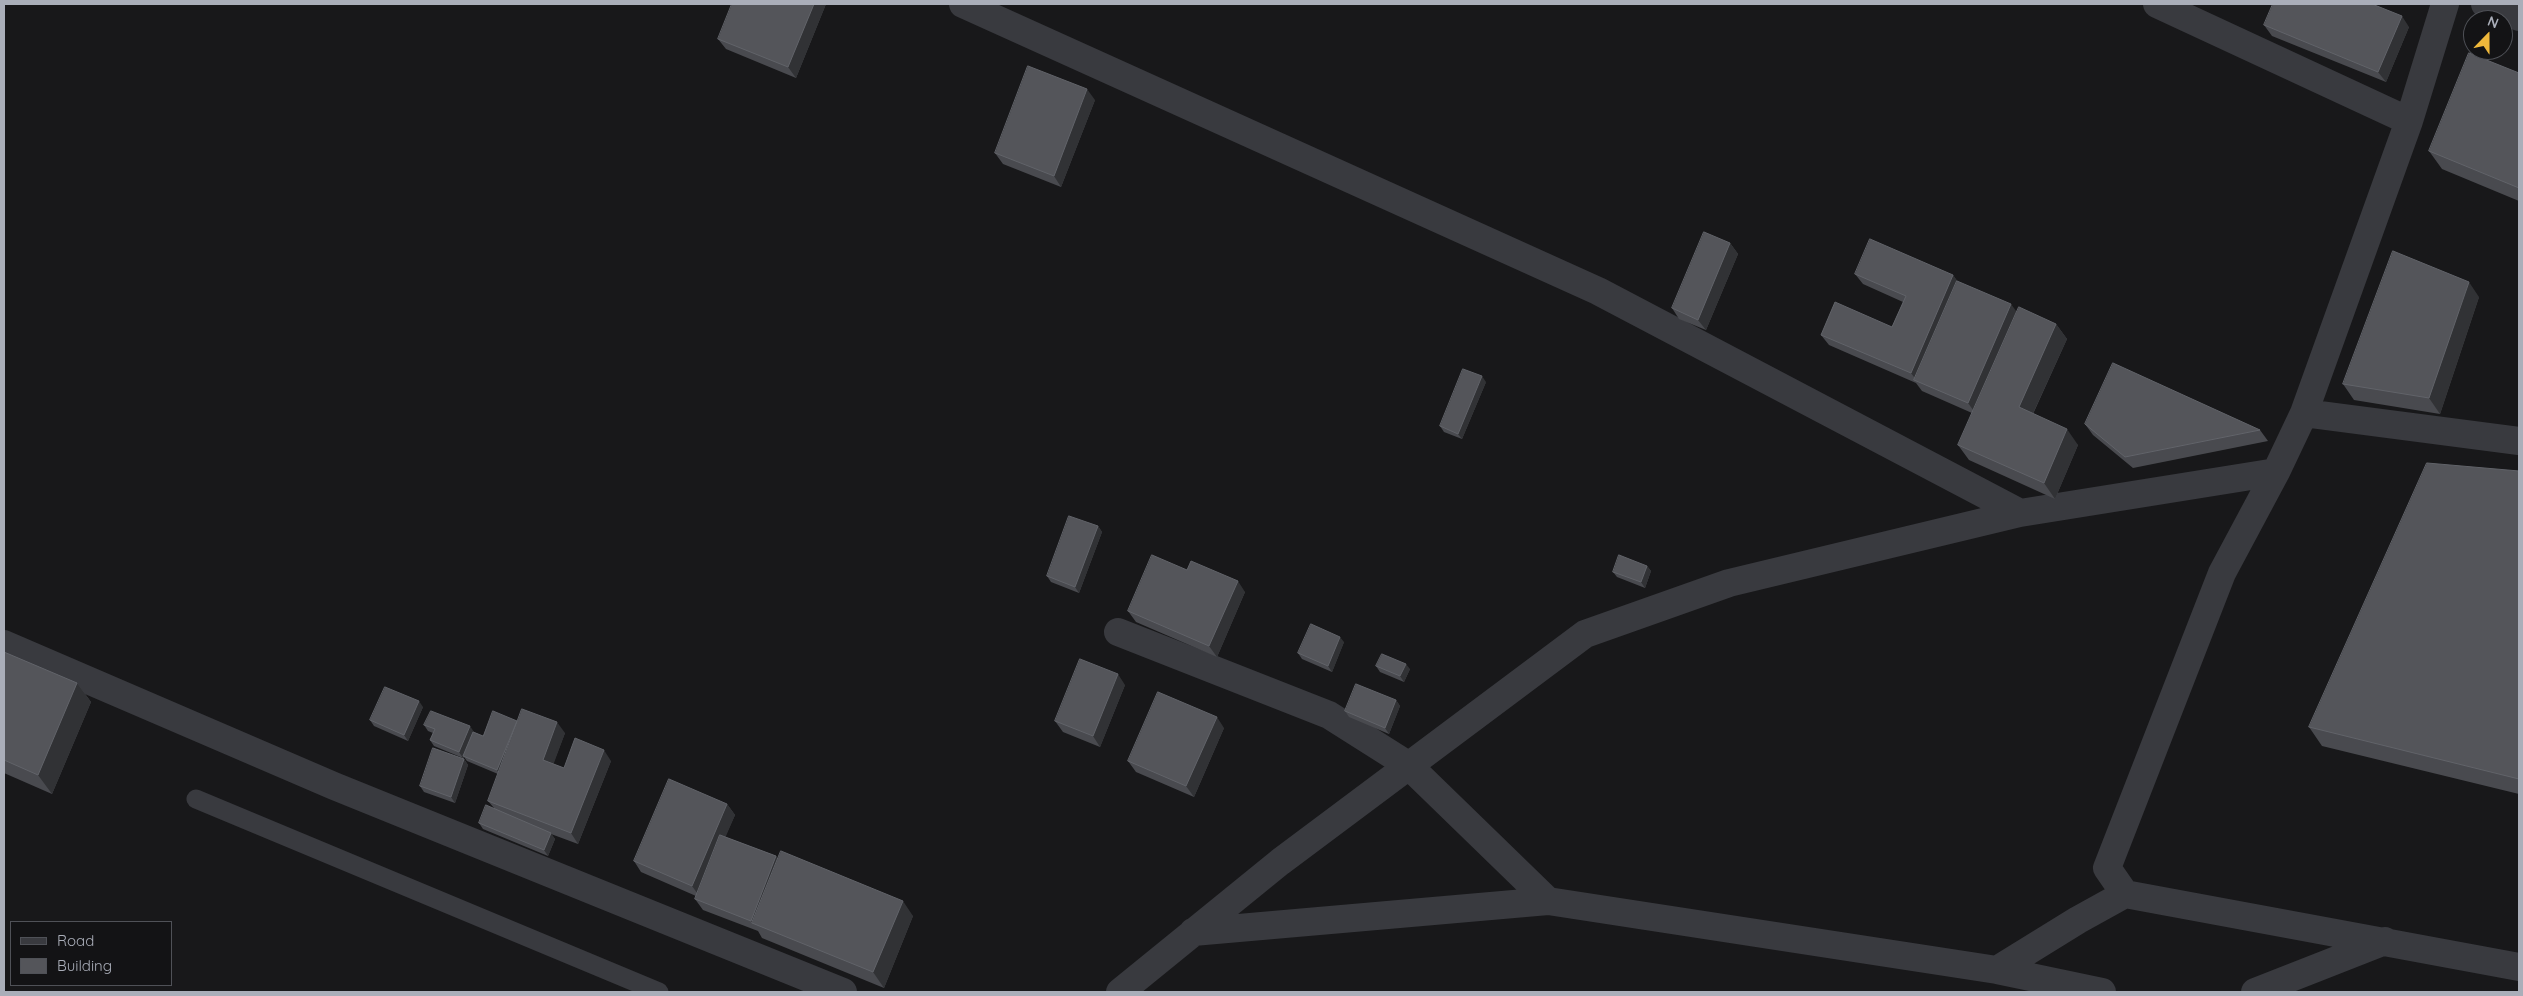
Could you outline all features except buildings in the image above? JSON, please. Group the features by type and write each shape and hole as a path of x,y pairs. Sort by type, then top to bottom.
{"street":[{"path":"963,4 1598,291 2020,514"},
{"path":"2157,4 2409,121"},
{"path":"2125,894 2107,868 2222,572 2276,472 2304,413 2409,121 2445,4"},
{"path":"2485,4 2519,17"},
{"path":"2304,413 2519,441"},
{"path":"1120,992 1280,862 1585,634 1729,583 2020,514 2276,472"},
{"path":"1118,632 1329,715 1408,765 1548,901"},
{"path":"4,644 334,786 844,992"},
{"path":"1997,970 2078,920 2125,894 2519,967"},
{"path":"1194,932 1548,901 1997,970 2102,992"},
{"path":"2255,992 2385,941"}],"lane":[{"path":"196,799 659,992"}]}
